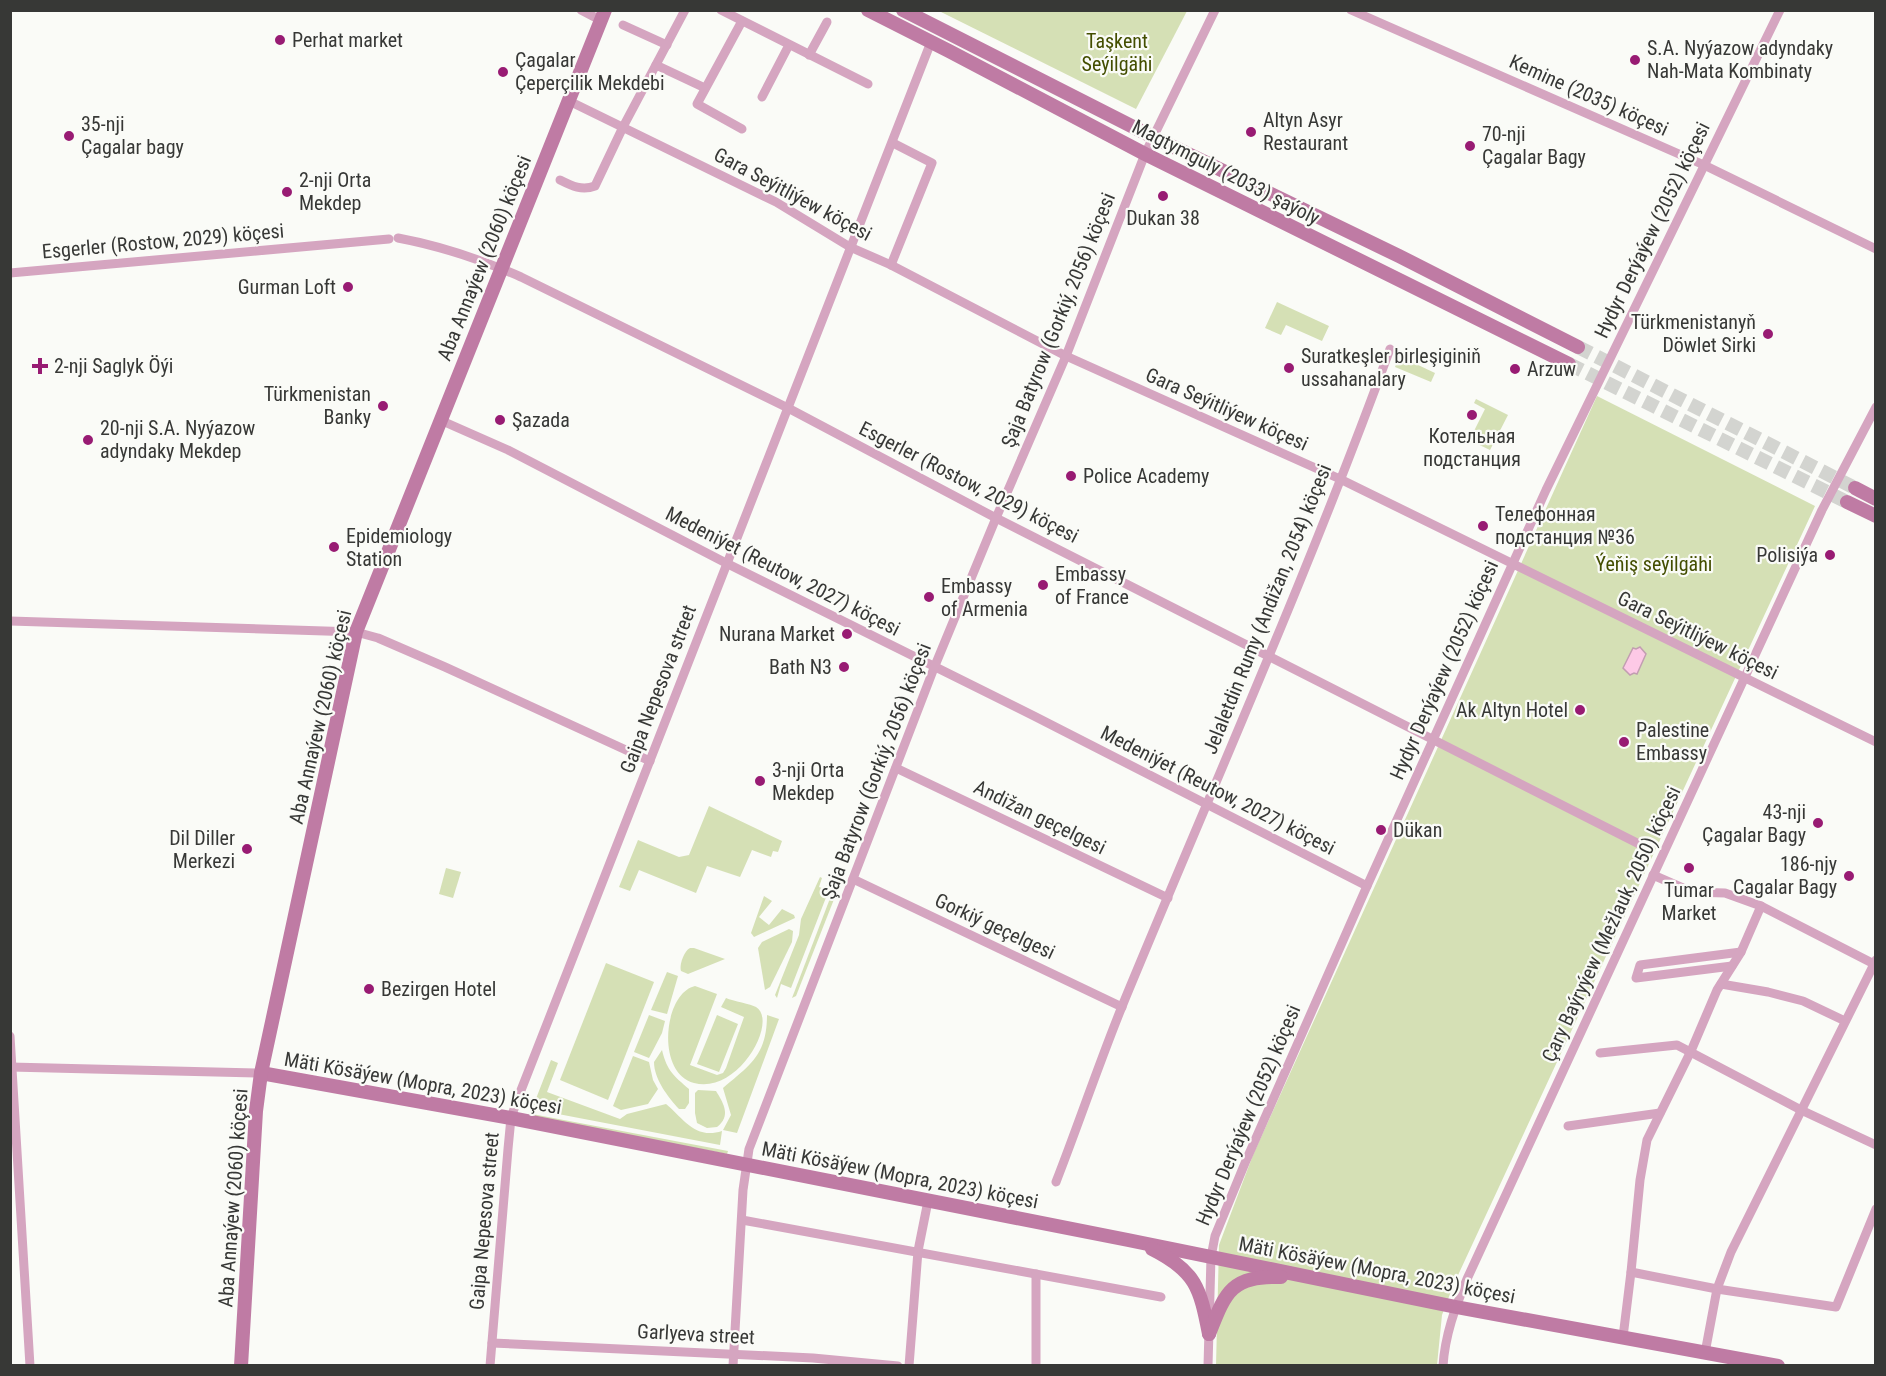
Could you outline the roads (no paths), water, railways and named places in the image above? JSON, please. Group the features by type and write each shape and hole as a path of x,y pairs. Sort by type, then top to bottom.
{"street":[{"path":"581,10 603,16"},
{"path":"560,180 578,188 589,189 595,186 623,127 685,10"},
{"name":"Magtymguly (2033) şaýoly","path":"868,10 1145,154 1569,364"},
{"name":"Magtymguly (2033) şaýoly","path":"903,10 1153,137 1399,256 1578,347"},
{"name":"Şaja Batyrow (Gorkiý, 2056) köçesi","path":"733,1365 745,1165 749,1149 934,668 1066,356 1145,154 1215,10"},
{"name":"Kemine (2035) köçesi","path":"1351,10 1704,165 1875,249"},
{"name":"Hydyr Derýaýew (2052) köçesi","path":"1208,1365 1211,1257 1215,1236 1245,1163 1512,564 1592,393 1780,10"},
{"path":"725,11 868,84"},
{"name":"Aba Annaýew (2060) köçesi","path":"241,1365 256,1111 261,1074 356,632 603,16"},
{"path":"742,21 697,102 698,106 742,129"},
{"path":"809,55 826,22"},
{"path":"622,25 667,45"},
{"name":"Gaipa Nepesova street","path":"490,1365 511,1118 931,42"},
{"path":"762,97 789,45"},
{"path":"656,66 705,88"},
{"name":"Gara Seýitliýew köçesi","path":"569,101 776,202 850,246 1066,356 1341,480 1875,742"},
{"path":"891,266 932,163 892,143"},
{"name":"Esgerler (Rostow, 2029) köçesi","path":"10,273 394,239 422,242 502,268 788,408 996,518 1643,846"},
{"name":"Jelaletdin Rumy (Andižan, 2054) köçesi","path":"1056,1182 1122,1007 1341,480 1390,349"},
{"name":"Çary Baýryýew (Mežlauk, 2050) köçesi","path":"1443,1365 1445,1343 1456,1307 1822,510 1875,407"},
{"name":"Medeniýet (Reutow, 2027) köçesi","path":"440,420 510,445 726,563 1034,716 1367,886"},
{"path":"1855,488 1875,499"},
{"path":"1847,502 1875,516"},
{"path":"10,621 356,632 378,638 445,667 650,760"},
{"name":"Andižan geçelgesi","path":"896,768 1168,898"},
{"path":"1653,875 1692,892 1725,893 1761,906 1875,963 1736,1243 1717,1289 1705,1353"},
{"name":"Gorkiý geçelgesi","path":"853,879 1122,1007"},
{"path":"1623,1337 1642,1160 1647,1140 1721,984 1741,952 1761,906"},
{"path":"1732,966 1636,978 1641,965 1741,952"},
{"path":"1721,984 1803,1001 1845,1021"},
{"path":"10,1036 30,1365"},
{"path":"1600,1053 1677,1045 1801,1110 1875,1145"},
{"name":"Mäti Kösäýew (Mopra, 2023) köçesi","path":"12,1067 261,1074 511,1118 1456,1307 1778,1365"},
{"path":"1568,1126 1660,1113"},
{"path":"909,1365 918,1251 928,1201"},
{"path":"1631,1272 1717,1289 1836,1307 1875,1209"},
{"path":"742,1220 1161,1297"},
{"path":"1128,1240 1166,1256 1184,1269 1199,1291 1209,1334"},
{"path":"1036,1274 1036,1365"},
{"path":"1209,1334 1222,1301 1232,1288 1246,1280 1309,1277"},
{"name":"Garlyeva street","path":"492,1343 813,1358 898,1365"}],"tunnel":[{"path":"1578,347 1855,488"},
{"path":"1569,364 1847,502"}],"place":[{"name":"Perhat market","path":"280,40"},
{"name":"S.A. Nyýazow adyndaky Nah-Mata Kombinaty","path":"1635,60"},
{"name":"Çagalar Çeperçilik Mekdebi","path":"503,72"},
{"name":"Altyn Asyr Restaurant","path":"1251,132"},
{"name":"35-nji Çagalar bagy","path":"69,136"},
{"name":"70-nji Çagalar Bagy","path":"1470,146"},
{"name":"2-nji Orta Mekdep","path":"287,192"},
{"name":"Dukan 38","path":"1163,196"},
{"name":"Gurman Loft","path":"348,287"},
{"name":"Türkmenistanyň Döwlet Sirki","path":"1768,334"},
{"name":"2-nji Saglyk Öýi","path":"40,366"},
{"name":"Suratkeşler birleşiginiň ussahanalary","path":"1289,368"},
{"name":"Arzuw","path":"1515,369"},
{"name":"Türkmenistan Banky","path":"383,406"},
{"name":"Котельная подстанция","path":"1472,415"},
{"name":"Şazada","path":"500,420"},
{"name":"20-nji S.A. Nyýazow adyndaky Mekdep","path":"88,440"},
{"name":"Police Academy","path":"1071,476"},
{"name":"Телефонная подстанция №36","path":"1483,526"},
{"name":"Epidemiology Station","path":"334,547"},
{"name":"Polisiýa","path":"1830,555"},
{"name":"Embassy of France","path":"1043,585"},
{"name":"Embassy of Armenia","path":"929,597"},
{"name":"Nurana Market","path":"847,634"},
{"name":"Bath N3","path":"844,667"},
{"name":"Ak Altyn Hotel","path":"1580,710"},
{"name":"Palestine Embassy","path":"1624,742"},
{"name":"3-nji Orta Mekdep","path":"760,781"},
{"name":"43-nji Çagalar Bagy","path":"1818,823"},
{"name":"Dükan","path":"1381,830"},
{"name":"Dil Diller Merkezi","path":"247,849"},
{"name":"Tumar Market","path":"1689,868"},
{"name":"186-njy Cagalar Bagy","path":"1849,876"},
{"name":"Bezirgen Hotel","path":"369,989"}],"park label":[{"name":"Taşkent Seýilgähi","path":"1117,52"},
{"name":"Ýeňiş seýilgähi","path":"1654,564"}]}
